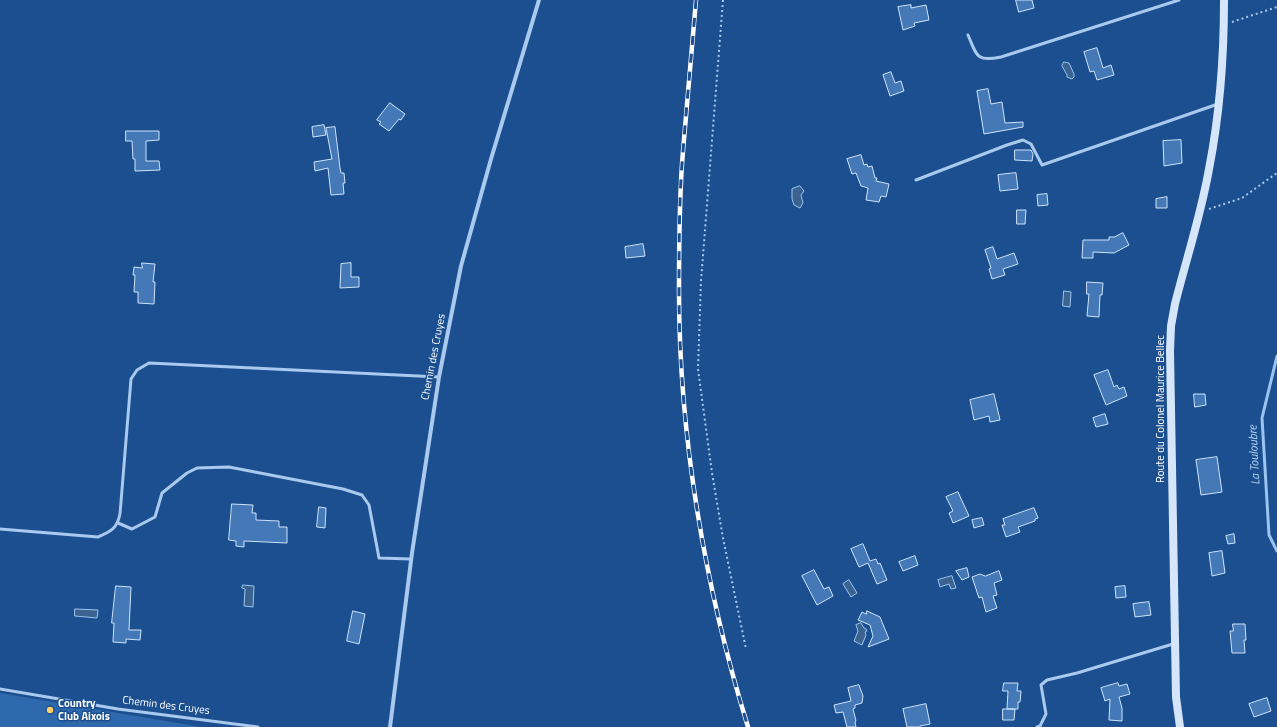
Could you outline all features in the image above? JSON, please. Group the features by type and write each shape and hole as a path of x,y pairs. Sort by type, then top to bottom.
{"main road":[{"name":"Route du Colonel Maurice Bellec","path":"1180,727 1176,697 1170,351 1171,326 1174,304 1209,170 1219,103 1224,47 1224,0"}],"street":[{"name":"Chemin des Cruyes","path":"390,727 411,559 439,378 461,266 490,158 539,0"}],"lane":[{"path":"968,35 976,53 980,58 989,60 1179,0"},
{"path":"916,180 1023,140 1031,144 1042,165 1219,103"},
{"path":"0,529 98,537 109,532 118,523 120,514 130,379 137,370 150,363 439,378"},
{"path":"118,523 132,529 155,517 162,493 187,472 197,468 230,467 362,495 369,505 380,558 411,559"},
{"path":"1037,727 1040,726 1046,714 1041,685 1047,680 1077,673 1175,644"},
{"name":"Chemin des Cruyes","path":"0,689 118,709 258,727"}],"path":[{"path":"723,0 701,281 698,369 712,473 723,538 746,649"},
{"path":"1224,24 1277,7"},
{"path":"1200,209 1209,209 1242,198 1277,173"}],"shaded area":[{"path":"1064,62 1069,63 1074,74 1072,79 1067,77 1062,66"},
{"path":"800,186 804,191 801,195 803,203 800,208 794,205 792,199 792,189"},
{"path":"1064,291 1071,292 1070,307 1063,306"},
{"path":"952,576 956,588 951,589 949,584 940,587 938,580"},
{"path":"849,580 857,593 851,597 843,584"},
{"path":"243,585 254,586 253,607 244,606 245,589 242,588"},
{"path":"75,609 98,610 97,618 75,616"},
{"path":"861,623 867,631 865,632 866,635 862,645 854,641 858,631 856,625"},
{"name":"Country Club Aixois","path":"0,693 201,727 0,727"}],"building":[{"path":"1016,0 1032,0 1034,8 1019,12"},
{"path":"911,5 911,8 926,5 929,20 914,23 915,26 903,30 898,7"},
{"path":"1097,48 1103,68 1111,65 1114,75 1097,80 1094,71 1090,72 1084,52"},
{"path":"891,72 895,83 901,81 904,91 890,96 883,75"},
{"path":"988,89 991,104 1002,102 1005,123 1023,122 1023,127 984,134 977,91"},
{"path":"390,103 405,114 389,131 379,124 381,122 377,120"},
{"path":"324,125 326,135 313,137 312,127"},
{"path":"335,127 340,168 341,173 344,173 345,183 343,183 344,194 331,195 328,168 315,171 314,162 332,159 326,128"},
{"path":"126,131 159,131 159,140 146,141 146,161 159,161 160,170 135,171 132,141 126,141"},
{"path":"1181,140 1182,163 1164,166 1163,141"},
{"path":"1015,150 1031,150 1033,154 1032,161 1015,160"},
{"path":"861,155 864,165 867,164 868,167 872,166 875,178 877,178 876,181 889,184 886,197 881,196 879,202 866,200 868,188 861,186 856,173 852,174 847,159"},
{"path":"1016,173 1018,189 1000,191 998,175"},
{"path":"1047,194 1048,205 1038,206 1037,195"},
{"path":"1167,197 1167,208 1156,208 1156,199"},
{"path":"1017,210 1026,210 1025,224 1017,224"},
{"path":"1123,233 1129,245 1114,253 1093,252 1093,258 1082,258 1083,240 1109,240 1109,237 1114,237"},
{"path":"643,244 645,256 626,258 625,247"},
{"path":"993,247 997,259 1014,253 1018,264 1003,269 1005,275 992,279 989,269 991,268 985,250"},
{"path":"142,263 155,264 153,282 155,282 154,304 138,303 138,292 134,292 134,267 142,268"},
{"path":"351,263 351,277 359,277 359,287 340,288 341,264"},
{"path":"1087,282 1103,283 1102,295 1100,295 1099,317 1087,316 1089,294 1087,294"},
{"path":"1108,370 1114,387 1117,385 1119,389 1124,387 1127,396 1106,405 1094,375"},
{"path":"994,394 1000,420 990,422 989,416 974,420 970,400"},
{"path":"1194,394 1205,394 1206,405 1195,407"},
{"path":"1105,414 1108,424 1096,427 1093,418"},
{"path":"1217,457 1222,492 1201,495 1196,460"},
{"path":"958,492 969,516 953,523 949,513 953,511 946,497"},
{"path":"232,504 253,505 252,513 256,513 256,520 279,521 279,527 287,527 287,543 244,541 244,547 236,546 236,541 229,540"},
{"path":"319,507 326,508 325,528 317,527"},
{"path":"1034,508 1038,518 1035,519 1035,521 1018,527 1020,532 1006,537 1002,525 1005,525 1003,519"},
{"path":"982,518 984,525 974,528 972,520"},
{"path":"1234,534 1235,543 1228,544 1226,536"},
{"path":"863,544 870,561 876,559 878,564 880,563 887,580 877,584 868,563 859,567 851,549"},
{"path":"1222,551 1225,573 1212,576 1209,553"},
{"path":"915,556 918,565 903,571 899,562"},
{"path":"967,568 969,577 962,580 956,571"},
{"path":"814,570 824,589 829,587 833,596 817,605 802,576"},
{"path":"999,571 1002,580 994,583 997,595 993,596 997,608 986,612 982,597 979,598 972,577 980,574 985,576"},
{"path":"116,586 131,587 129,630 141,630 140,640 126,639 126,643 113,642 114,623 112,623"},
{"path":"1125,586 1126,597 1116,598 1115,587"},
{"path":"1149,602 1151,615 1135,617 1133,604"},
{"path":"353,611 365,614 359,644 347,641"},
{"path":"867,611 880,617 889,639 868,647 873,636 870,625 858,620 862,612 866,614"},
{"path":"1233,624 1245,624 1245,653 1232,653 1230,631 1233,631"},
{"path":"1004,683 1018,683 1017,691 1021,691 1018,709 1007,709 1008,691 1003,691"},
{"path":"1118,683 1119,686 1127,684 1130,694 1119,697 1122,708 1122,721 1109,720 1110,699 1105,701 1101,688"},
{"path":"859,685 863,696 862,703 855,705 855,708 853,709 856,727 847,727 843,712 836,713 834,705 851,701 848,688"},
{"path":"1267,698 1271,711 1254,717 1249,704"},
{"path":"926,704 930,724 920,727 907,727 903,709"},
{"path":"1003,709 1015,709 1014,720 1003,720"}],"waterway":[{"name":"La Touloubre","path":"1277,356 1262,418 1269,535 1277,551"}],"railway":[{"path":"696,0 680,203 680,346 689,456 697,512 719,621 748,727"}],"place":[{"name":"Country Club Aixois","path":"50,710"}]}
